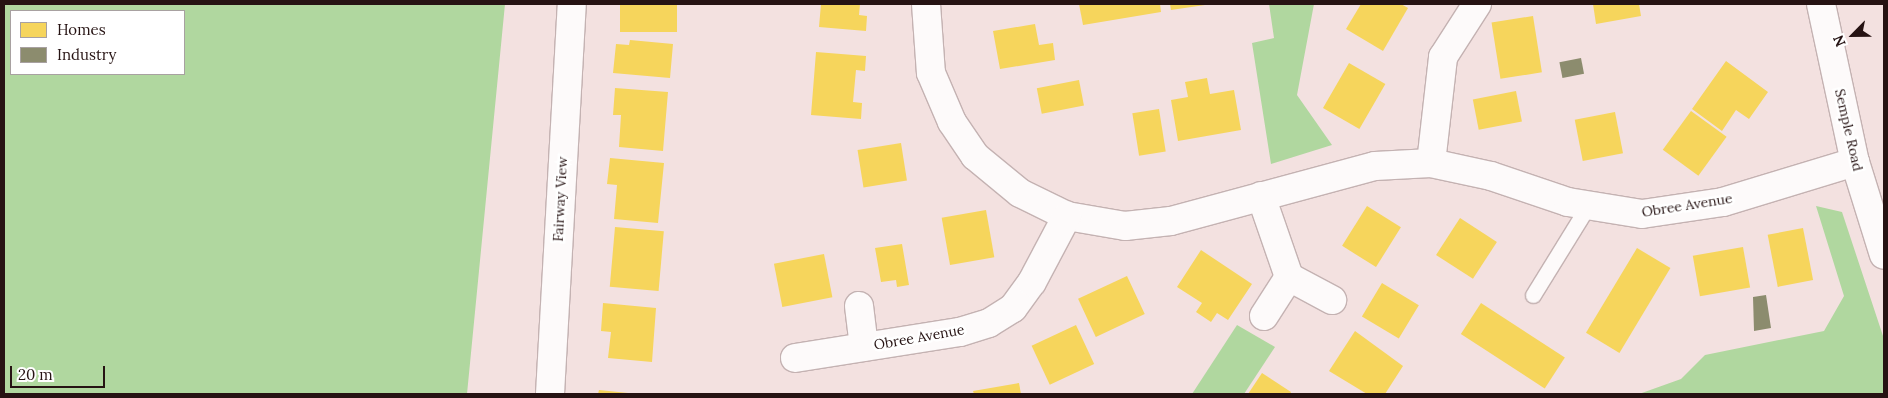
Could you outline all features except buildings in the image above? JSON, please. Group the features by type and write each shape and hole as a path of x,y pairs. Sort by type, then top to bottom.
{"street":[{"name":"Fairway View","path":"550,394 572,4"},
{"name":"Obree Avenue","path":"926,4 930,73 952,122 975,156 1020,193 1067,216 1125,226 1170,221 1375,166 1431,163 1491,176 1588,206 1642,214 1723,202 1855,162"},
{"path":"1431,163 1443,57 1477,4"},
{"name":"Semple Road","path":"1821,4 1855,162 1884,255"},
{"path":"1261,196 1289,277 1332,300"},
{"name":"Obree Avenue","path":"795,358 960,332 989,323 1013,308 1032,282 1067,216"},
{"path":"1264,316 1289,277"},
{"name":"Obree Avenue","path":"859,306 864,347"}],"lane":[{"path":"1533,295 1588,206"}],"green space":[{"path":"4,4 505,4 467,394 4,394"},
{"path":"1269,4 1314,4 1297,95 1332,145 1271,164 1252,43 1274,38"},
{"path":"1816,206 1842,212 1884,339 1884,394 1639,394 1681,379 1705,355 1824,331 1844,296"},
{"path":"1237,325 1275,347 1244,394 1192,394"}]}
